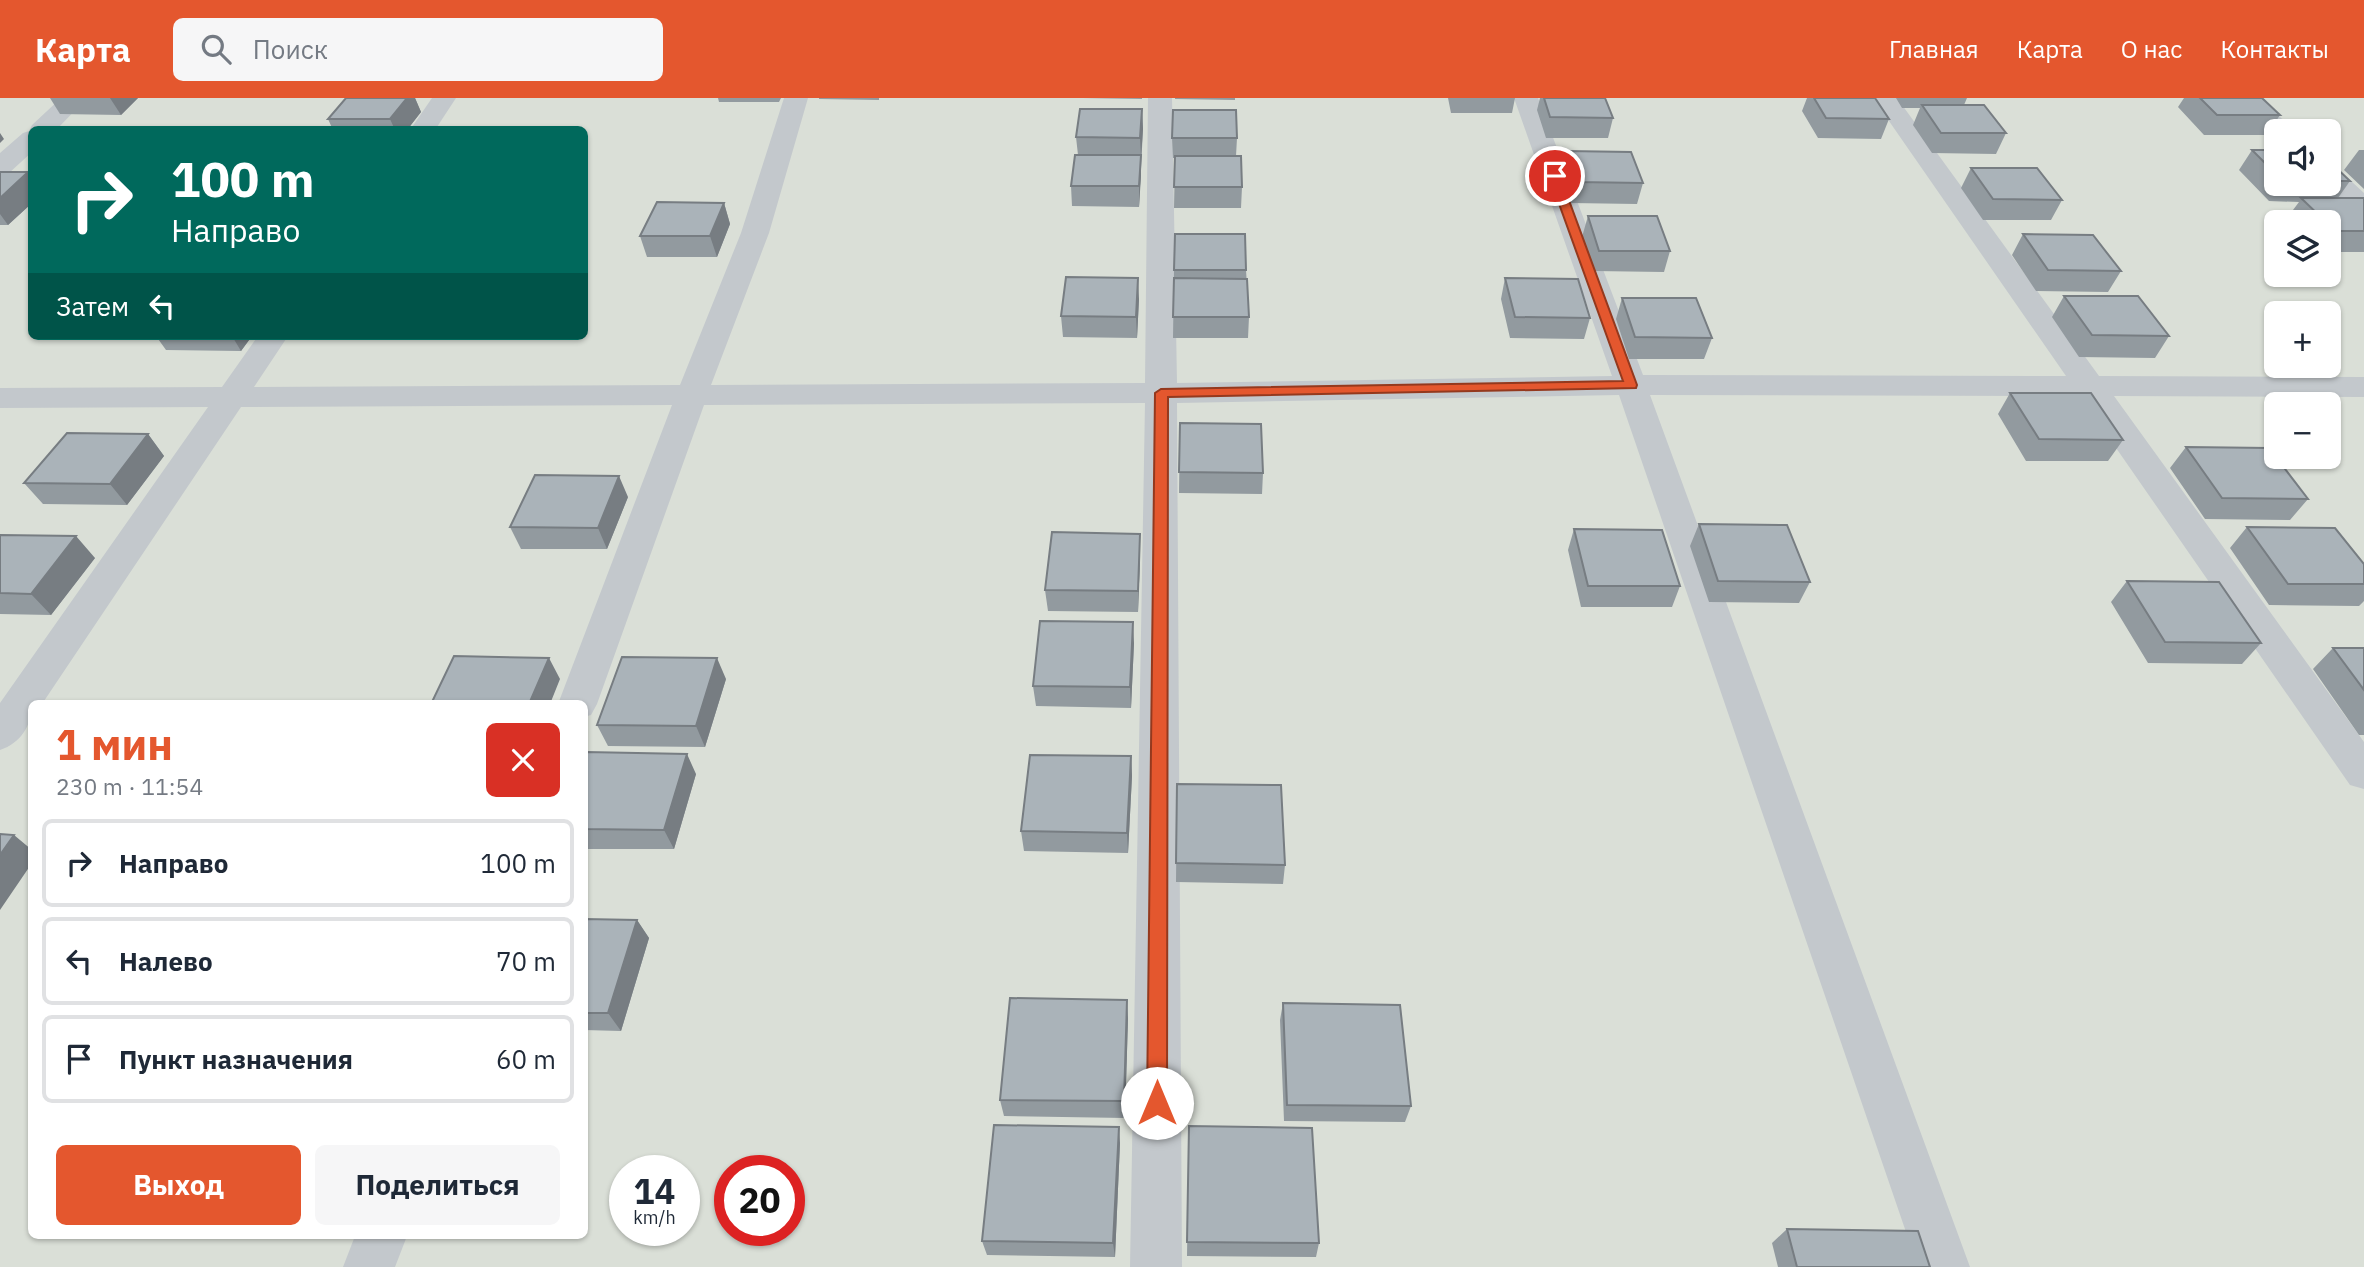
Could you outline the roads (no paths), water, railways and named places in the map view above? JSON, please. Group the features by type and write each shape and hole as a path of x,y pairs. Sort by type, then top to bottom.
{"lane":[{"path":"45,126 75,98"},
{"path":"425,126 444,98"},
{"path":"578,700 691,396 755,233 796,98"},
{"path":"1156,1267 1160,98"},
{"path":"1526,98 1631,385 1944,1267"},
{"path":"1885,98 2364,773"},
{"path":"2246,98 2269,119"},
{"path":"0,167 28,142"},
{"path":"2341,186 2364,207"},
{"path":"0,734 270,340"},
{"path":"0,398 1161,393 1631,385 2364,387"},
{"path":"369,1267 380,1239"}]}
